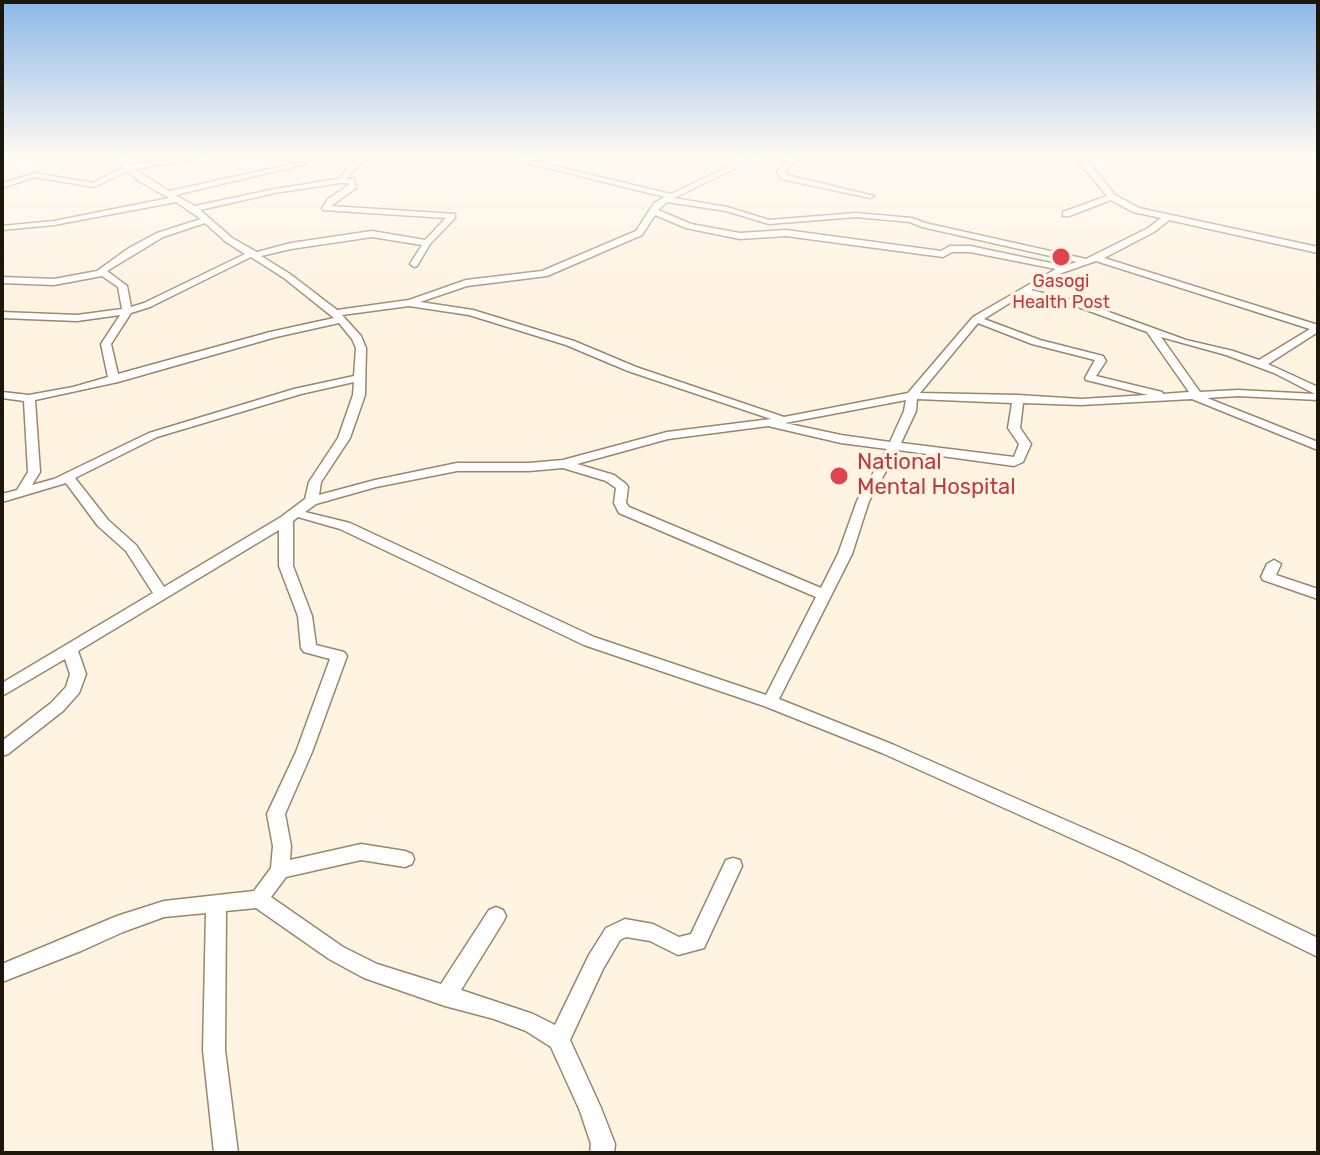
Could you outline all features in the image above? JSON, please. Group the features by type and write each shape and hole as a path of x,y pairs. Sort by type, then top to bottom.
{"street":[{"path":"2,228 54,223 111,210"},
{"path":"195,210 229,240 254,254 337,317 352,331 361,348 359,395 344,438 315,482 311,501"},
{"path":"356,210 452,216 427,243 414,264"},
{"path":"730,210 773,222 856,215 912,220 922,225 1091,260 1318,328"},
{"path":"1066,214 1077,210"},
{"path":"1136,210 1318,250"},
{"path":"2,395 29,398 114,380 337,317 409,303 466,283 544,274 639,233 653,211 689,226 740,236 786,233 943,254 950,249 970,249 1064,268"},
{"path":"770,702 845,554 863,501 894,446 910,411 912,396 976,319 1064,268 1091,260 1151,230 1166,218"},
{"path":"2,280 54,282 102,273 132,250 160,235 207,220"},
{"path":"2,315 77,318 127,311 147,305 254,254 372,234 427,243"},
{"path":"102,273 122,286 127,311 106,344 114,380"},
{"path":"1022,291 1081,305 1260,364 1318,394"},
{"path":"409,303 491,317 783,420"},
{"path":"976,319 1036,342 1099,358 1101,361 1090,378 1172,397"},
{"path":"1149,328 1195,396 1318,446"},
{"path":"1260,364 1318,328"},
{"path":"2,498 68,478 153,435 298,391 358,378"},
{"path":"2,690 311,501 457,467 564,464 667,436 768,423 912,396 1081,402 1238,393 1318,394"},
{"path":"21,494 34,472 29,398"},
{"path":"768,423 841,439 1014,462 1019,459 1025,444 1014,428 1018,398"},
{"path":"564,464 610,478 622,487 620,503 624,510 823,594"},
{"path":"34,472 46,486"},
{"path":"68,478 103,523 131,548 161,594"},
{"path":"291,516 345,526 589,641 770,702 888,749 1129,856 1318,948"},
{"path":"259,899 280,870 282,846 276,814 304,752 339,656 309,648 306,642 305,616 286,566 291,516"},
{"path":"1274,564 1268,577 1318,594"},
{"path":"2,750 57,707 73,689 78,674 70,650"},
{"path":"280,870 361,852 405,859"},
{"path":"559,1040 613,934 625,928 653,933 678,946 697,942 733,866"},
{"path":"2,973 164,909 243,898 259,899 336,953 371,971 533,1024 559,1040 590,1108 603,1144 602,1153"},
{"path":"216,904 214,1050 226,1153"},
{"path":"445,996 496,916"}],"place":[{"name":"Gasogi Health Post","path":"1061,257"},
{"name":"National Mental Hospital","path":"839,476"}]}
